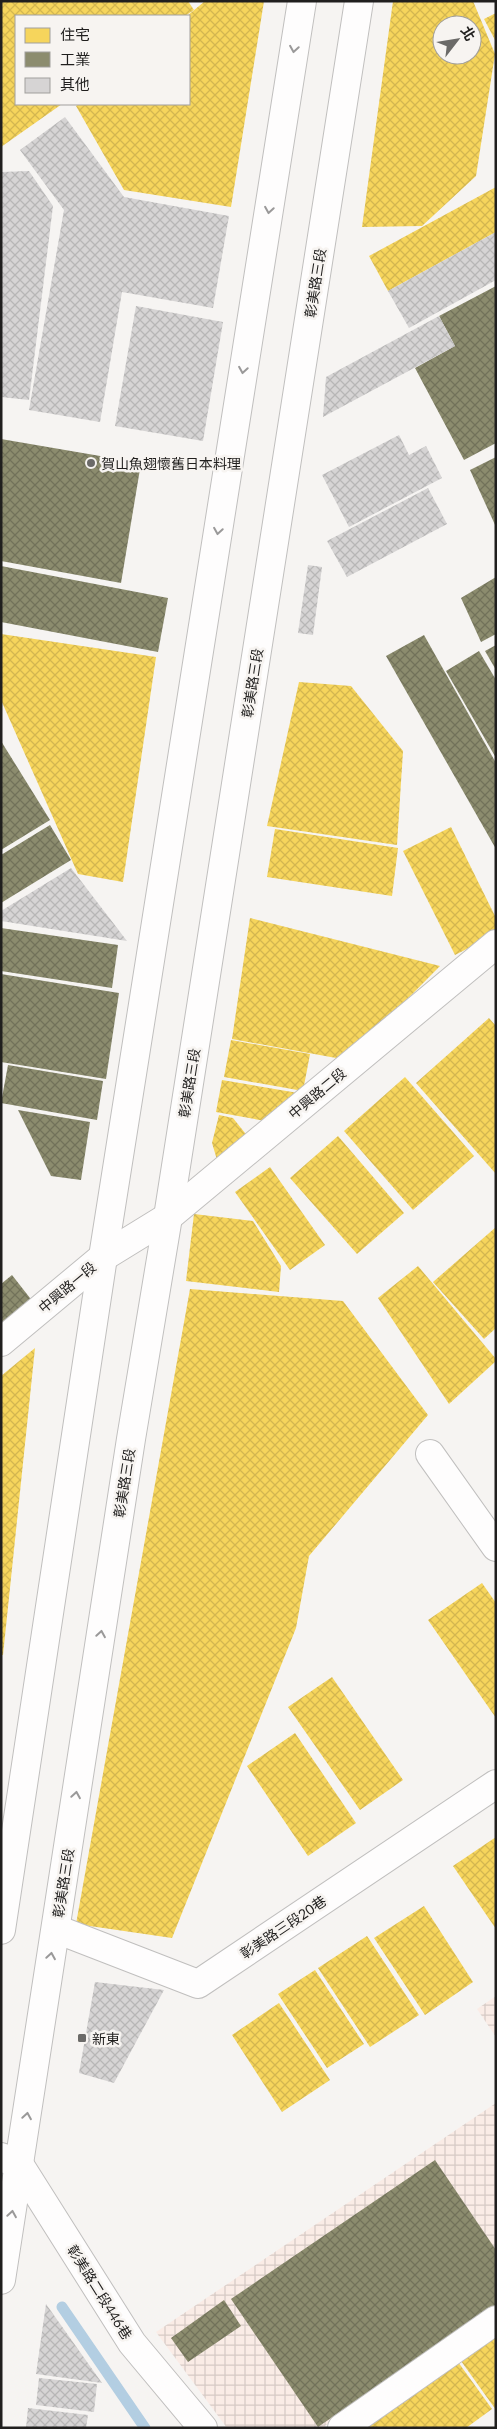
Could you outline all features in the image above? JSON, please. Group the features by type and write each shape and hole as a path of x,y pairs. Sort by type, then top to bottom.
{"main road":[{"path":"1,1930 103,1257 302,1"},
{"name":"彰美路三段","path":"1,2280 10,2160 56,1928 131,1440 168,1217 359,1"},
{"name":"中興路二段","path":"135,1237 168,1217 492,955"},
{"name":"中興路一段","path":"1,1342 103,1257 135,1237"},
{"path":"430,1454 496,1547"},
{"name":"彰美路三段20巷","path":"56,1928 198,1984 496,1784"},
{"name":"彰美路二段446巷","path":"10,2160 132,2343 203,2428"},
{"path":"342,2428 496,2320"}],"shaded area":[{"path":"496,1996 496,2037 477,2009"},
{"path":"496,2103 496,2301 322,2428 227,2428 156,2332"}],"building: 住宅":[{"path":"1,1 188,1 194,10 186,15 15,15 15,105 61,105 1,147"},
{"path":"205,1 264,1 231,207 124,190 76,106 190,105 190,15 188,15"},
{"path":"393,1 473,1 479,15 432,15 432,65 482,65 482,23 495,54 476,176 422,226 362,227"},
{"path":"496,13 496,42 484,19"},
{"path":"496,187 496,232 388,291 369,256"},
{"path":"1,634 156,657 123,882 78,874 1,700"},
{"path":"299,682 351,686 403,751 397,845 267,826"},
{"path":"451,827 496,918 496,934 455,955 403,851"},
{"path":"275,829 398,848 392,896 267,877"},
{"path":"250,918 440,966 347,1060 232,1039"},
{"path":"489,1018 496,1026 496,1174 416,1083"},
{"path":"231,1040 310,1054 303,1091 224,1077"},
{"path":"405,1077 474,1156 413,1210 344,1131"},
{"path":"222,1080 304,1094 276,1123 216,1112"},
{"path":"219,1115 233,1118 249,1138 218,1163 212,1143"},
{"path":"338,1136 404,1213 357,1254 290,1178"},
{"path":"270,1167 325,1245 290,1270 235,1192"},
{"path":"194,1214 253,1221 281,1266 279,1292 186,1281"},
{"path":"496,1227 496,1328 484,1339 433,1282"},
{"path":"418,1266 496,1359 449,1404 378,1298"},
{"path":"190,1289 343,1301 428,1415 309,1556 296,1628 172,1938 76,1924"},
{"path":"35,1348 3,1655 1,1655 1,1376"},
{"path":"482,1583 496,1603 496,1718 428,1620"},
{"path":"332,1677 403,1780 360,1810 288,1707"},
{"path":"295,1733 356,1823 308,1856 247,1766"},
{"path":"496,1837 496,1929 453,1866"},
{"path":"424,1906 473,1982 425,2015 374,1938"},
{"path":"367,1936 419,2015 370,2047 318,1968"},
{"path":"315,1970 364,2044 327,2068 278,1994"},
{"path":"279,2003 330,2080 282,2112 232,2035"},
{"path":"496,2336 496,2410 461,2361"},
{"path":"453,2355 492,2409 466,2428 368,2428 362,2420"}],"building: 工業":[{"path":"496,286 496,443 464,460 415,368 455,346 439,316"},
{"path":"1,439 141,463 121,583 1,561"},
{"path":"496,457 496,527 470,470"},
{"path":"1,566 168,598 158,652 1,622"},
{"path":"496,577 496,634 481,642 461,598"},
{"path":"424,635 496,763 496,849 386,656"},
{"path":"496,645 496,670 485,651"},
{"path":"479,651 496,680 496,758 446,671"},
{"path":"1,741 50,820 1,850"},
{"path":"50,825 71,860 1,903 1,855"},
{"path":"1,928 118,945 112,988 1,971"},
{"path":"1,974 119,993 106,1079 1,1062"},
{"path":"8,1065 103,1081 97,1120 1,1103"},
{"path":"18,1110 90,1122 81,1180 51,1176"},
{"path":"12,1275 37,1307 1,1335 1,1284"},
{"path":"435,2160 496,2250 496,2305 318,2427 231,2299"},
{"path":"224,2300 241,2326 188,2362 171,2338"}],"building: 其他":[{"path":"65,117 124,197 229,216 213,308 122,292 100,422 29,410 64,210 20,150"},
{"path":"29,171 53,206 29,400 1,397 1,172"},
{"path":"496,232 496,280 409,328 388,291"},
{"path":"136,306 223,322 203,441 115,426"},
{"path":"439,316 455,346 323,417 326,377"},
{"path":"399,435 409,455 426,446 442,478 349,527 322,475"},
{"path":"428,488 447,524 347,577 327,541"},
{"path":"308,565 322,567 313,635 298,633"},
{"path":"71,868 127,941 1,921 1,911"},
{"path":"95,1982 164,1990 114,2083 79,2073"},
{"path":"46,2304 102,2383 36,2374"},
{"path":"39,2378 97,2384 94,2412 36,2405"},
{"path":"28,2408 88,2415 86,2428 26,2428"}],"waterway":[{"path":"62,2307 145,2428"}],"place":[{"name":"賀山魚翅懷舊日本料理","path":"91,463"},
{"name":"新東","path":"82,2038"}]}
